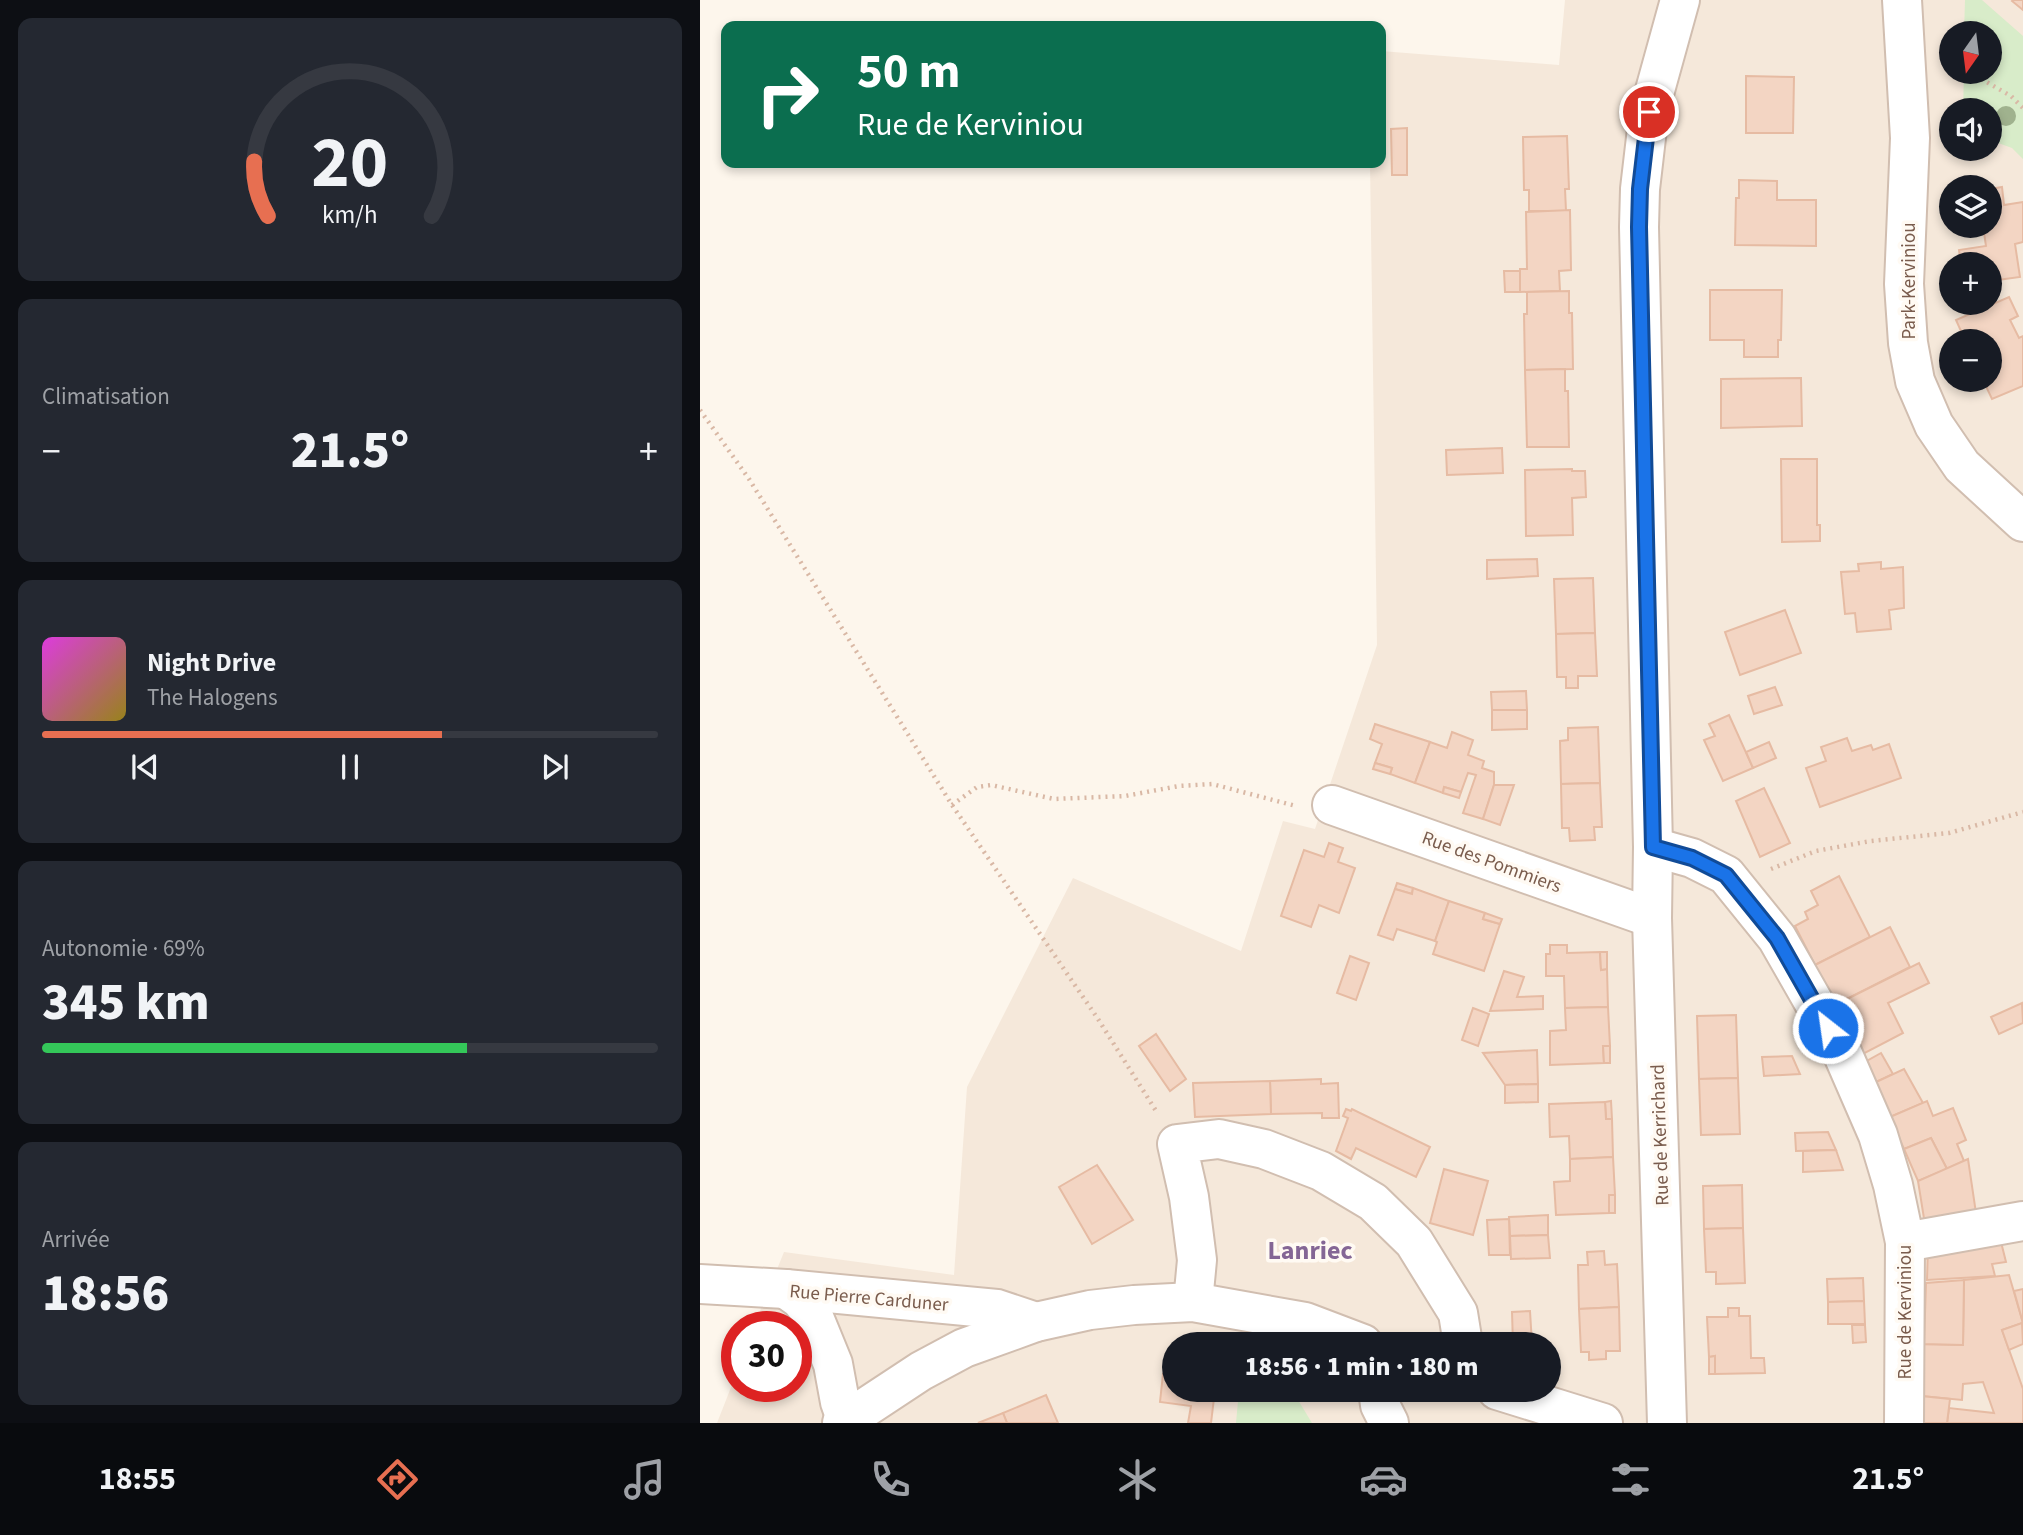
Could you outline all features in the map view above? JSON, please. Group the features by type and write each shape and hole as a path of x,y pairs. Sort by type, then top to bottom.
{"street":[{"path":"1653,847 1640,189 1649,112 1679,0"},
{"name":"Park-Kerviniou","path":"1902,0 1910,138 1905,284 1908,342 1915,381 1934,425 1962,466 2023,522"},
{"name":"Rue des Pommiers","path":"1332,805 1652,918"},
{"name":"Rue de Kerviniou","path":"1653,847 1692,858 1726,875 1777,938 1841,1050 1878,1135 1893,1185 1905,1242 1904,1423"},
{"name":"Rue de Kerrichard","path":"1653,847 1652,918 1667,1423"},
{"path":"1193,1301 1197,1260 1189,1196 1177,1144 1219,1139 1264,1149 1321,1171 1373,1202 1414,1242 1458,1313 1461,1332"},
{"path":"1905,1242 2023,1221"},
{"name":"Rue Pierre Carduner","path":"700,1284 786,1289 997,1309 1036,1322"},
{"path":"786,1289 800,1299 813,1315 833,1364 844,1421 921,1371 964,1348 1036,1322 1090,1310 1133,1304 1193,1301 1305,1322 1331,1332"},
{"path":"1380,1402 1390,1423"},
{"path":"1536,1402 1603,1423"}],"path":[{"path":"1990,84 2011,96 2023,108"},
{"path":"700,410 749,479 951,805 1098,1019 1177,1144"},
{"path":"951,805 977,787 991,785 1054,799 1125,796 1199,783 1294,806 1332,805"},
{"path":"1736,887 1763,872 1816,851 1871,841 1949,833 2023,811"}],"shaded area":[{"path":"1565,0 2023,0 2023,1423 717,1423 725,1402 812,1402 812,1311 760,1311 784,1252 954,1275 967,1087 1073,878 1241,951 1283,821 1315,829 1377,645 1370,168 1386,168 1386,51 1559,65"}],"green space":[{"path":"1965,0 1982,0 2023,36 2023,159 2012,148 2002,144 2002,98 1963,98 1964,84 2002,84 2002,21 1964,21"},
{"path":"1246,1328 1272,1332 1246,1332"},
{"path":"1238,1402 1299,1402 1312,1423 1236,1423"}],"building":[{"path":"2023,0 2023,10 2012,1"},
{"path":"1746,76 1794,77 1793,133 1746,133"},
{"path":"1407,128 1407,175 1392,175 1391,129"},
{"path":"1567,136 1569,189 1565,189 1566,211 1529,211 1529,190 1524,190 1523,137"},
{"path":"1739,180 1777,181 1777,200 1816,200 1816,246 1735,245"},
{"path":"2002,187 2004,205 2023,202 2023,242 2015,244 2020,277 2002,279 2002,252 1959,252 1986,246 1985,238 2002,238"},
{"path":"1570,210 1571,270 1559,271 1560,291 1520,292 1520,269 1527,269 1526,212"},
{"path":"1504,271 1520,271 1520,292 1505,292"},
{"path":"1710,290 1782,290 1778,357 1744,357 1744,340 1710,340"},
{"path":"1569,291 1573,369 1525,370 1524,314 1527,314 1527,292"},
{"path":"2009,297 2018,316 2010,320 2019,338 2023,336 2023,386 1992,399 1989,392 2002,392 2002,329 1960,329 1956,320 1968,315 2002,315 2002,300"},
{"path":"1565,369 1569,447 1527,447 1525,370"},
{"path":"1801,378 1802,426 1721,428 1721,379"},
{"path":"1502,448 1503,473 1447,475 1446,450"},
{"path":"1781,459 1817,459 1817,525 1820,525 1820,541 1782,542"},
{"path":"1525,470 1585,471 1586,497 1572,498 1573,535 1526,536"},
{"path":"1537,559 1538,576 1487,579 1487,560"},
{"path":"1881,562 1881,569 1903,567 1904,608 1889,610 1891,629 1857,632 1855,613 1845,614 1841,572 1859,571 1858,564"},
{"path":"1593,578 1595,633 1556,634 1554,579"},
{"path":"1785,610 1801,653 1740,675 1725,632"},
{"path":"1595,633 1597,676 1578,676 1578,688 1566,688 1566,677 1557,677 1556,634"},
{"path":"1775,687 1782,705 1754,714 1748,696"},
{"path":"1526,691 1527,710 1492,710 1491,692"},
{"path":"1492,710 1527,710 1527,729 1492,730"},
{"path":"1729,715 1753,768 1723,781 1704,740 1715,736 1709,724"},
{"path":"1375,724 1430,742 1415,783 1390,774 1392,768 1375,763 1382,744 1370,739"},
{"path":"1598,727 1600,783 1561,784 1560,741 1568,740 1568,728"},
{"path":"1452,732 1473,740 1468,755 1484,761 1482,768 1494,772 1494,785 1483,819 1463,813 1476,775 1468,773 1461,792 1444,787 1443,793 1415,783 1430,742 1447,748"},
{"path":"1847,738 1852,751 1871,745 1873,750 1889,744 1901,778 1820,807 1806,768 1826,761 1821,747"},
{"path":"1769,742 1776,758 1753,768 1746,752"},
{"path":"1375,763 1392,768 1390,774 1373,769"},
{"path":"1600,783 1602,827 1594,827 1595,840 1570,841 1569,828 1562,828 1561,784"},
{"path":"1494,785 1514,785 1500,825 1483,819"},
{"path":"1444,787 1461,792 1459,798 1443,793"},
{"path":"1764,788 1790,843 1760,857 1736,801"},
{"path":"1329,843 1343,848 1338,862 1355,868 1339,913 1319,905 1311,927 1281,916 1304,850 1324,857"},
{"path":"1839,876 1870,937 1815,965 1795,926 1808,919 1805,912 1818,905 1811,891"},
{"path":"1397,883 1413,888 1412,894 1395,889"},
{"path":"1413,888 1449,901 1435,941 1397,929 1393,940 1378,935 1395,889 1412,894"},
{"path":"1449,901 1485,913 1483,919 1500,924 1484,971 1433,954"},
{"path":"1485,913 1502,919 1500,924 1483,919"},
{"path":"1890,927 1910,967 1835,1005 1815,965"},
{"path":"1550,945 1567,945 1567,953 1600,952 1601,970 1607,969 1608,1007 1565,1008 1564,976 1546,976 1546,954 1550,954"},
{"path":"1600,952 1607,952 1607,969 1601,970"},
{"path":"1350,956 1369,963 1356,1000 1337,993"},
{"path":"1919,963 1929,983 1888,1003 1903,1033 1861,1055 1835,1005"},
{"path":"1504,971 1524,977 1517,997 1543,996 1543,1009 1490,1011"},
{"path":"2022,1003 2023,1023 1999,1034 1991,1017"},
{"path":"1608,1007 1610,1046 1603,1046 1604,1063 1550,1065 1550,1031 1566,1030 1565,1008"},
{"path":"1473,1008 1489,1014 1478,1046 1462,1040"},
{"path":"1736,1015 1738,1078 1699,1079 1697,1016"},
{"path":"1156,1034 1186,1079 1170,1091 1139,1046"},
{"path":"1603,1046 1610,1046 1610,1063 1604,1063"},
{"path":"1537,1050 1538,1084 1505,1085 1483,1053"},
{"path":"1881,1053 1893,1074 1874,1083 1865,1062"},
{"path":"1792,1056 1800,1074 1764,1076 1762,1057"},
{"path":"1904,1069 1923,1103 1890,1117 1874,1083"},
{"path":"1738,1078 1740,1134 1701,1135 1699,1079"},
{"path":"1321,1079 1321,1084 1338,1083 1339,1118 1322,1118 1322,1113 1271,1114 1270,1081"},
{"path":"1270,1081 1271,1114 1195,1117 1193,1083"},
{"path":"1538,1084 1538,1102 1505,1103 1505,1085"},
{"path":"1611,1101 1612,1119 1606,1119 1605,1102"},
{"path":"1927,1101 1933,1116 1953,1108 1966,1140 1957,1144 1964,1161 1947,1169 1931,1138 1904,1149 1890,1117"},
{"path":"1605,1102 1606,1119 1612,1119 1613,1157 1570,1159 1569,1136 1550,1137 1549,1104"},
{"path":"1346,1109 1352,1109 1430,1147 1416,1177 1356,1148 1351,1159 1336,1151 1348,1118 1343,1116"},
{"path":"1828,1132 1836,1150 1796,1151 1795,1133"},
{"path":"1931,1138 1947,1169 1918,1181 1904,1149"},
{"path":"1836,1150 1843,1170 1803,1172 1803,1151"},
{"path":"1613,1157 1615,1195 1609,1195 1609,1213 1556,1215 1554,1182 1570,1181 1570,1159"},
{"path":"1968,1159 1976,1213 1926,1231 1918,1181"},
{"path":"1097,1165 1133,1220 1092,1244 1059,1187"},
{"path":"1444,1169 1488,1181 1473,1235 1430,1223"},
{"path":"1742,1185 1743,1228 1704,1229 1703,1186"},
{"path":"1609,1195 1615,1195 1615,1213 1609,1213"},
{"path":"1548,1215 1548,1235 1510,1236 1509,1217"},
{"path":"1509,1219 1510,1255 1489,1255 1487,1220"},
{"path":"1743,1228 1745,1283 1716,1284 1716,1272 1706,1272 1704,1229"},
{"path":"1548,1235 1550,1258 1511,1259 1510,1236"},
{"path":"2001,1242 2006,1262 1992,1264 1995,1276 1927,1280 1928,1247"},
{"path":"1604,1251 1605,1265 1617,1264 1619,1307 1579,1309 1578,1265 1588,1265 1587,1252"},
{"path":"2009,1275 2023,1323 2002,1330 2023,1389 2023,1423 1947,1423 1949,1408 1994,1413 1983,1382 1963,1384 1962,1400 1921,1396 1924,1344 1963,1345 1964,1280"},
{"path":"1863,1278 1864,1301 1828,1302 1827,1279"},
{"path":"1964,1280 1963,1345 1924,1344 1926,1283"},
{"path":"2023,1289 2023,1323 2014,1291"},
{"path":"1864,1301 1865,1324 1828,1324 1828,1302"},
{"path":"1619,1307 1620,1351 1606,1351 1606,1359 1589,1360 1589,1352 1581,1352 1579,1309"},
{"path":"1728,1308 1739,1308 1739,1316 1750,1316 1751,1358 1764,1358 1765,1373 1715,1374 1715,1356 1709,1357 1707,1317 1728,1317"},
{"path":"1530,1311 1531,1332 1513,1332 1512,1312"},
{"path":"2022,1323 2023,1344 2009,1350 2002,1330"},
{"path":"1852,1325 1865,1325 1866,1342 1853,1343"},
{"path":"1715,1356 1715,1374 1709,1374 1709,1357"},
{"path":"1162,1383 1162,1402 1214,1402 1211,1423 1188,1423 1191,1406 1160,1402"},
{"path":"1046,1395 1058,1423 1007,1423 1003,1413"},
{"path":"1921,1396 1950,1399 1947,1423 1918,1423"},
{"path":"1003,1413 1007,1423 978,1423"}],"district":[{"name":"Lanriec","path":"1310,1250"}],"route":[{"path":"1649,112 1640,189 1639,227 1653,847 1692,858 1726,875 1777,938 1828,1028"}]}
